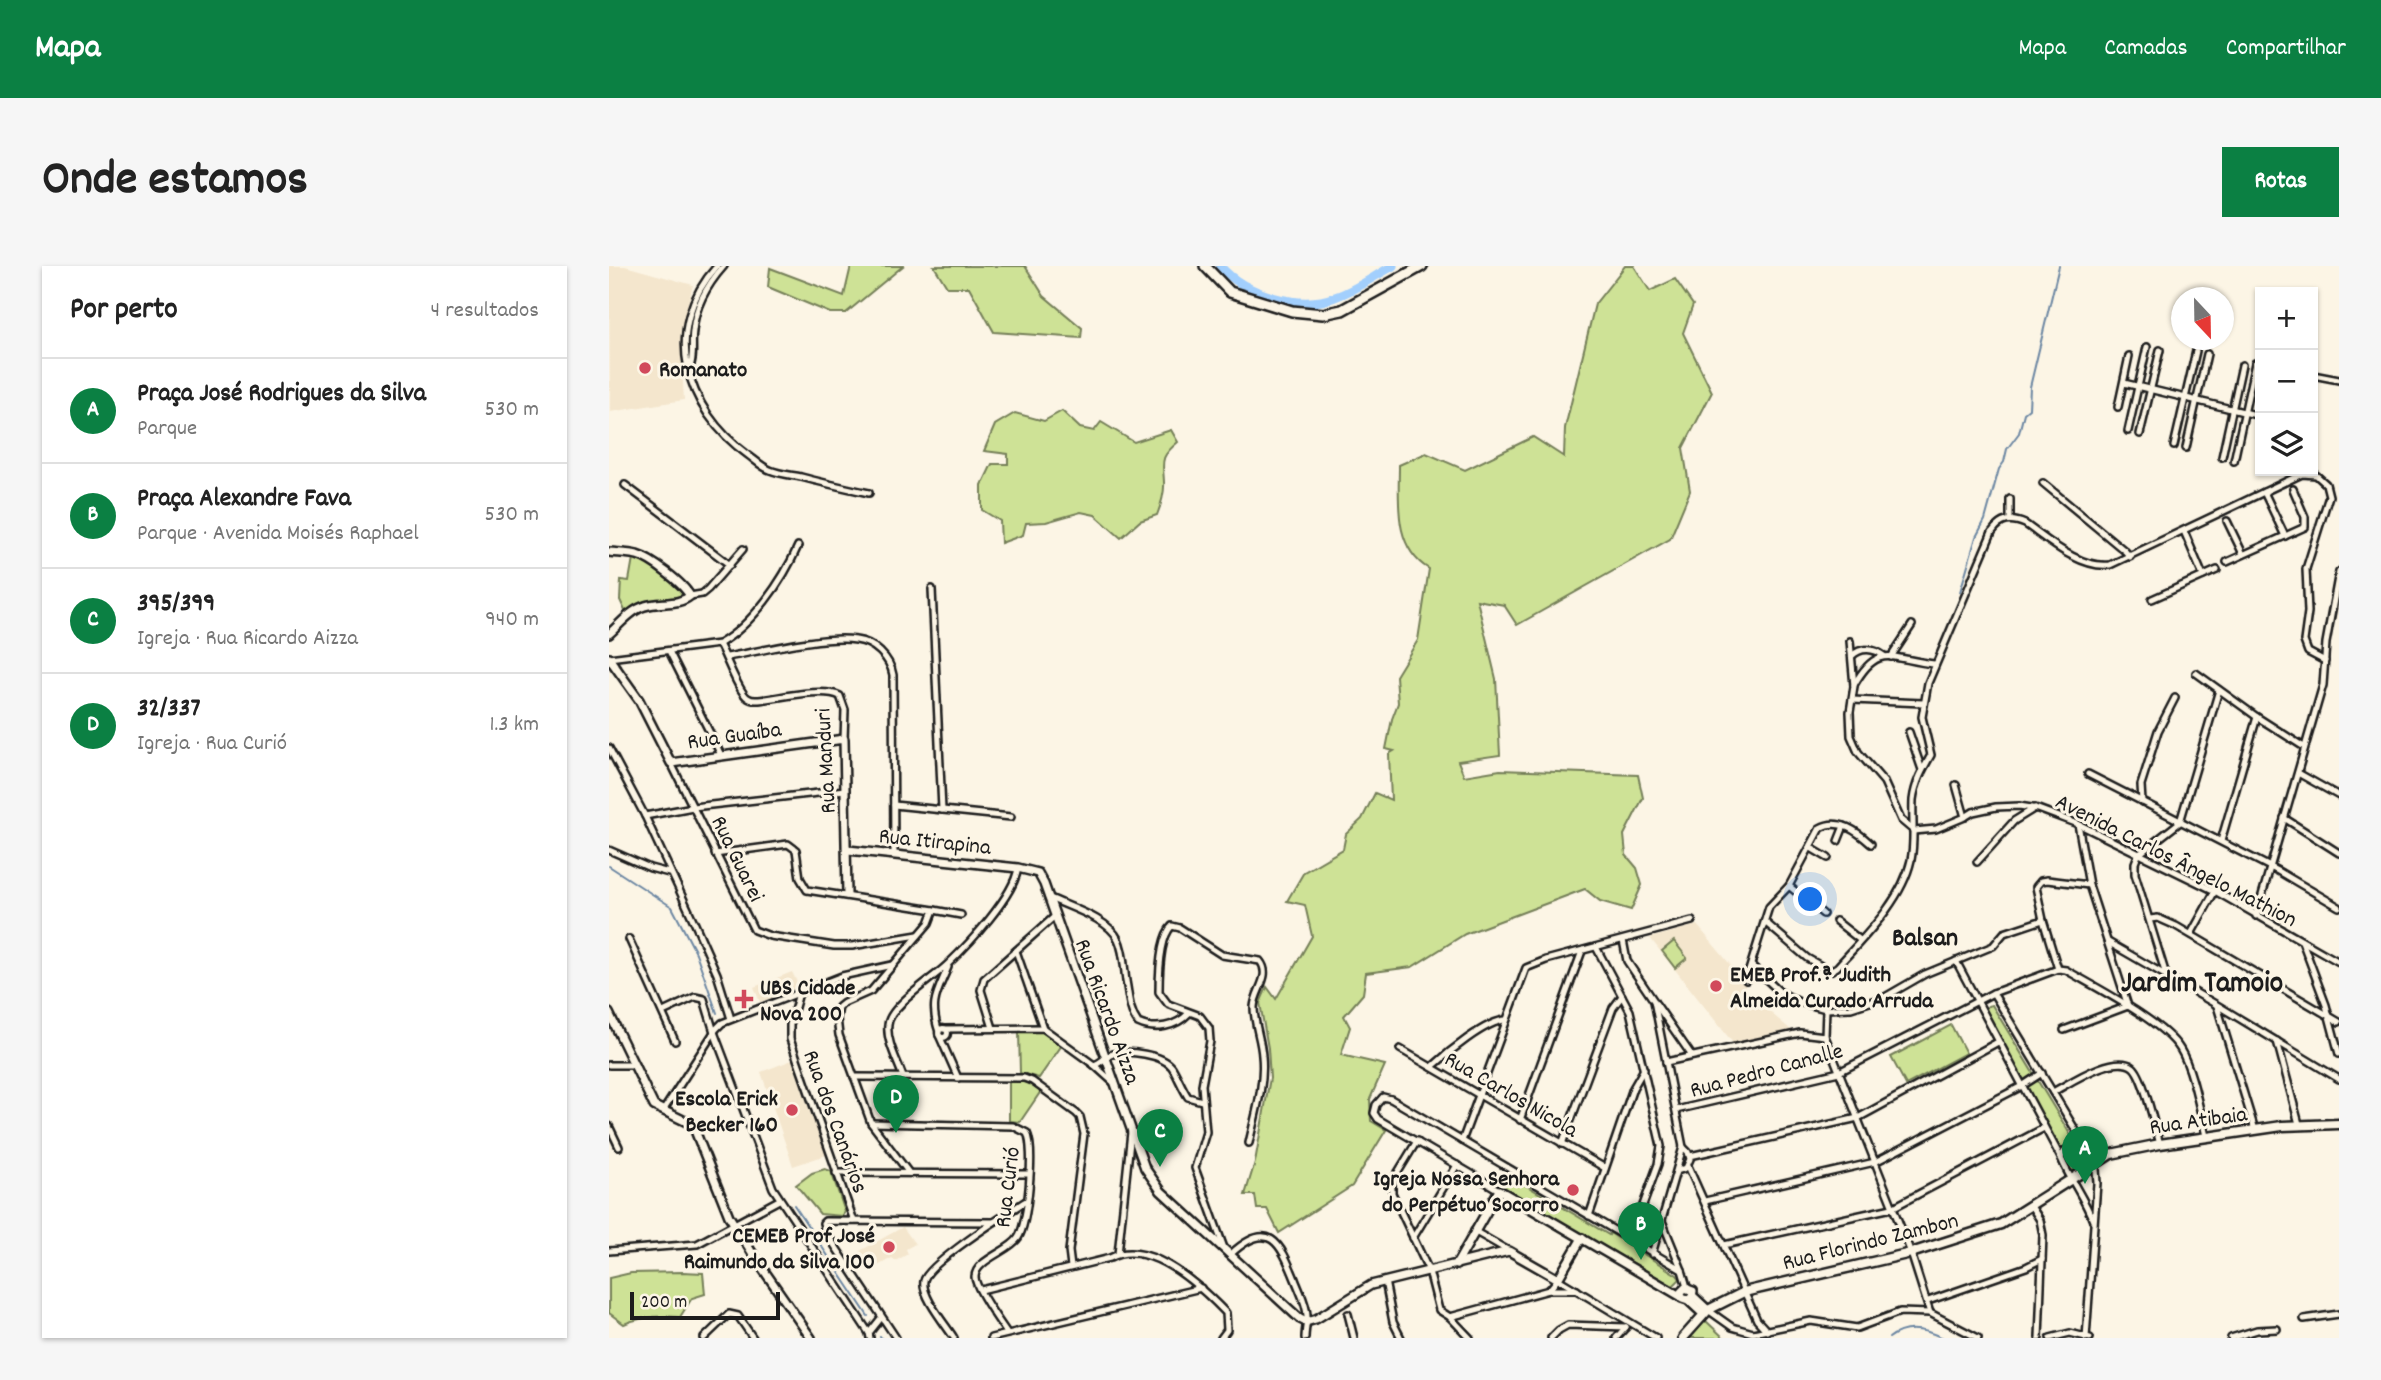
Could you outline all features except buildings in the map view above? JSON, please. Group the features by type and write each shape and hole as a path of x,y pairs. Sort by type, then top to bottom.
{"main road":[{"path":"1205,266 1230,292 1292,311 1323,314 1342,310 1422,266"},
{"name":"Rua Atibaia","path":"2070,1180 2111,1154 2206,1136 2299,1124 2339,1124"},
{"name":"Rua Florindo Zambon","path":"1683,1338 1708,1313 1744,1292 1911,1253 1994,1228 2070,1180"}],"street":[{"path":"717,266 697,295 689,313 685,346 695,395 706,413 729,442 769,470 869,493"},
{"path":"689,370 693,361 693,331 701,297 713,277 724,266"},
{"path":"2128,431 2147,347"},
{"path":"2140,434 2160,350"},
{"path":"2174,446 2196,351"},
{"path":"2186,448 2207,354"},
{"path":"2118,407 2129,356"},
{"path":"2234,461 2255,363"},
{"path":"2221,457 2242,365"},
{"path":"2318,375 2339,380"},
{"path":"2124,383 2255,415"},
{"path":"1765,922 1807,958 1827,971 1832,971 1888,908 1899,891 1911,860 1913,800 1922,770 1931,755 1922,723 1923,703 1934,664 1946,643 1992,532 2000,523 2010,519 2025,524 2067,552 2091,564 2110,565 2302,474 2310,473 2320,477 2328,489 2327,504 2306,569 2308,612 2304,641 2312,656 2325,661"},
{"path":"2043,483 2130,557"},
{"path":"625,485 730,565"},
{"path":"2227,562 2302,529 2306,524 2305,517 2293,489"},
{"path":"2264,492 2285,536"},
{"path":"2010,499 2010,519"},
{"path":"2227,521 2243,554"},
{"path":"2184,531 2203,576"},
{"path":"609,658 719,644 730,638 779,583 798,547"},
{"path":"609,634 634,611 644,606 702,594 743,549"},
{"path":"609,552 639,555 683,586 690,596"},
{"path":"2153,599 2217,570"},
{"path":"2256,916 2323,685 2339,572"},
{"path":"932,589 941,810"},
{"path":"1891,657 1912,625"},
{"path":"727,657 809,643 857,640 885,657 892,669 894,854"},
{"path":"1850,641 1853,686 1850,726 1854,746 1884,782 1905,825 1914,831"},
{"name":"Rua Manduri","path":"719,644 743,694 750,699 759,701 820,693 835,693 840,696 845,710 847,895"},
{"path":"1852,657 1860,650 1866,649 1884,656 1934,664"},
{"path":"669,651 721,755"},
{"path":"1853,686 1870,661 1884,656"},
{"name":"Rua Guarei","path":"609,658 639,700 750,926 761,933 834,946 852,946 918,935"},
{"path":"2196,673 2304,747"},
{"path":"2166,975 2134,867 2138,855 2180,822 2219,690"},
{"path":"2142,802 2141,785 2158,731 2175,698"},
{"path":"1852,700 1923,703"},
{"path":"2221,841 2257,717"},
{"path":"1909,732 1922,770"},
{"name":"Rua Guaíba","path":"671,763 844,739"},
{"path":"609,748 645,816 717,974 731,1019"},
{"path":"2298,773 2339,796"},
{"path":"2088,774 2221,841 2339,907"},
{"path":"1955,785 1965,817"},
{"path":"645,816 693,807 845,790"},
{"path":"894,805 1011,817"},
{"name":"Avenida Carlos Ângelo Mathion","path":"1914,831 1932,830 1972,812 1996,807 2035,808 2078,824 2215,891 2339,962"},
{"path":"1977,862 2014,821 2035,808"},
{"path":"2284,818 2339,853"},
{"path":"2078,824 2089,885 2129,1006"},
{"path":"1746,981 1769,907 1789,886 1823,825 1845,826 1859,832 1871,844"},
{"path":"1838,841 1845,826"},
{"path":"715,854 788,844 796,850 800,878 807,890 961,915"},
{"path":"1811,848 1828,858"},
{"name":"Rua Itirapina","path":"848,850 1018,868"},
{"path":"610,853 669,873"},
{"path":"903,1077 888,1030 888,1023 894,1011 949,964 1000,905 1013,886 1018,868"},
{"name":"Rua Ricardo Aizza","path":"1018,868 1038,873 1145,1168 1161,1191 1286,1308 1309,1322"},
{"path":"2089,885 2047,880 2036,887 2058,969 2066,970 2129,1006 2170,1036 2186,1061 2206,1136"},
{"path":"1789,886 1823,914"},
{"path":"2191,934 2215,891"},
{"path":"1048,897 1100,921 1117,936 1131,1009 1138,1023 1154,1028 1167,1026 1184,1019 1189,1013"},
{"path":"909,1173 871,1124 839,1035 838,1010 844,1003 871,991 929,923 935,910"},
{"path":"993,1028 981,990 982,984 990,972 1055,916"},
{"path":"2150,919 2166,920 2339,1022"},
{"path":"1752,966 1790,999 1826,1009 1851,1008 1885,997 1925,974 1993,946 2004,933 2043,920"},
{"path":"1462,1141 1528,967 1692,921"},
{"path":"1836,921 1860,940"},
{"path":"1224,1248 1196,1174 1197,1159 1206,1132 1202,1085 1210,1034 1204,1019 1168,1004 1159,992 1164,940 1170,927 1180,928 1222,955 1253,959 1262,963 1265,974 1255,1000 1255,1020 1263,1063 1249,1143"},
{"path":"629,939 675,1041"},
{"path":"1623,940 1627,961 1692,1056"},
{"path":"2301,941 2329,1015 2339,1054"},
{"path":"2108,942 2339,1079"},
{"path":"1596,947 1632,1018 1661,1146 1661,1156 1630,1241"},
{"path":"1016,951 1043,1028 1116,1084"},
{"path":"1521,1120 1582,951"},
{"path":"1956,961 2094,1224"},
{"path":"949,964 936,996 933,1013 943,1033 946,1055 958,1078"},
{"path":"663,1111 719,1025 842,976 892,965"},
{"name":"Rua Pedro Canalle","path":"1676,1110 1839,1072 1993,993 2058,969"},
{"path":"923,986 933,986 936,996"},
{"path":"2117,999 2122,986"},
{"name":"Rua dos Canários","path":"799,993 790,1025 790,1040 855,1220"},
{"path":"1993,993 2084,1144 2097,1175 2087,1337 2070,1333 2050,1338"},
{"path":"663,1012 700,996 704,999 714,1032 779,1200 870,1335 881,1318"},
{"path":"1562,1144 1613,1008 1622,996"},
{"path":"1654,1001 1683,1147 1690,1156 1688,1166 1757,1320 1766,1331"},
{"path":"2217,1005 2255,1130"},
{"path":"2064,1030 2129,1006"},
{"path":"1826,1009 1825,1036 1911,1253 1930,1313"},
{"path":"610,1016 654,1106 694,1128 717,1191 734,1224 755,1259 811,1338"},
{"path":"1432,1067 1480,1030 1499,1020 1506,1020"},
{"path":"943,1033 958,1029 1043,1028"},
{"path":"1661,1044 1667,1034 1676,1032"},
{"path":"1666,1062 1800,1033 1825,1036"},
{"path":"2277,1041 2299,1124"},
{"path":"1690,1156 1858,1118 1998,1042"},
{"name":"Rua Carlos Nicola","path":"1400,1049 1605,1168"},
{"path":"1094,1065 1101,1063 1106,1057 1123,1053 1166,1061 1188,1097 1202,1101"},
{"path":"2053,1092 2097,1069 2124,1063 2132,1067 2141,1079 2160,1144"},
{"path":"609,1065 635,1065"},
{"path":"1588,1216 1632,1094 1644,1069"},
{"path":"1705,1201 1875,1162 2042,1073"},
{"path":"854,1077 1024,1078 1032,1081 1080,1117 1084,1134 1069,1251 1071,1267"},
{"path":"1632,1094 1641,1090 1649,1092"},
{"path":"1682,1270 1391,1099 1381,1099 1374,1110 1376,1116 1416,1141 1680,1296 1690,1298 1708,1313 1739,1330 1753,1333 1811,1321 1857,1328 1900,1312 1930,1313 1978,1338"},
{"name":"Rua Curió","path":"871,1124 1013,1126 1027,1133 1031,1142 1022,1231 1018,1238 977,1271 976,1282 981,1290"},
{"path":"609,1126 619,1147"},
{"path":"1118,1254 1129,1169 1131,1128"},
{"path":"1724,1245 1892,1208 2044,1128"},
{"path":"1416,1141 1392,1186 1429,1271 1439,1310 1450,1317 1470,1338"},
{"path":"2061,1157 2069,1147 2084,1144"},
{"path":"1653,1254 1683,1147"},
{"path":"1129,1169 1137,1163 1145,1168"},
{"path":"1413,1238 1457,1165"},
{"path":"1677,1171 1688,1166"},
{"path":"836,1173 1029,1174"},
{"path":"1456,1265 1499,1190"},
{"path":"2080,1194 2087,1195 2096,1191"},
{"path":"609,1251 697,1244 779,1200"},
{"path":"954,1338 927,1296 923,1282 926,1275 994,1222 1026,1201"},
{"path":"2031,1206 2043,1228 2039,1338"},
{"path":"896,1338 825,1231 825,1221 994,1222"},
{"path":"1662,1221 1687,1287 1693,1291 1690,1298"},
{"path":"1474,1231 1577,1290 1629,1325 1656,1338"},
{"path":"1231,1254 1243,1243 1257,1238 1270,1237 1278,1243 1309,1322 1305,1338"},
{"path":"1549,1290 1582,1238"},
{"path":"1469,1240 1472,1255 1480,1259"},
{"path":"1309,1322 1362,1289 1509,1251"},
{"path":"1007,1333 981,1290 1118,1254 1139,1252 1149,1255 1201,1288 1226,1313 1227,1330 1220,1338"},
{"path":"1928,1301 2042,1259"},
{"path":"1385,1281 1398,1337"},
{"path":"1680,1296 1682,1290 1687,1287"},
{"path":"991,1338 1201,1288"},
{"path":"1450,1317 1549,1290 1577,1290"},
{"path":"704,1338 725,1315 733,1314 738,1316 753,1338"},
{"path":"1349,1314 1354,1338"},
{"path":"2304,1319 2339,1314"},
{"path":"1753,1333 1757,1320"},
{"path":"1551,1338 1568,1325 1629,1325"},
{"path":"1604,1326 1618,1337 1629,1325"},
{"path":"2231,1338 2257,1330 2277,1328"}],"shaded area":[{"name":"Romanato","path":"609,266 625,266 693,285 680,334 684,400 610,412"},
{"name":"EMEB Prof.ª Judith Almeida Curado Arruda","path":"1697,925 1745,982 1745,991 1791,1030 1733,1043 1650,938"},
{"path":"792,972 800,988 760,1002 754,987"},
{"name":"Escola Erick Becker 160","path":"792,1060 826,1155 793,1166 761,1072"},
{"name":"CEMEB Prof José Raimundo da Silva 100","path":"903,1227 915,1244 906,1249 908,1254 895,1261 892,1258 872,1269 860,1251"}],"green space":[{"path":"851,266 903,266 846,313 830,313 768,287 770,268 844,296"},
{"path":"934,266 1025,266 1044,296 1082,328 1081,338 994,332 969,287 947,287"},
{"path":"1625,266 1634,266 1650,291 1675,279 1693,305 1683,333 1712,392 1683,448 1690,491 1670,539 1517,625 1504,605 1477,600 1496,679 1500,755 1458,761 1464,776 1500,770 1638,775 1643,798 1624,835 1626,855 1637,868 1642,885 1631,910 1600,901 1585,889 1465,934 1412,967 1366,973 1363,994 1344,1016 1350,1027 1341,1055 1385,1065 1370,1099 1371,1121 1386,1130 1352,1186 1279,1233 1267,1209 1257,1209 1255,1195 1245,1195 1255,1162 1270,1078 1260,1003 1267,987 1276,999 1312,936 1305,905 1287,901 1304,872 1343,849 1346,834 1362,819 1375,793 1391,800 1389,754 1394,751 1386,749 1398,703 1396,676 1418,640 1429,569 1417,560 1404,536 1399,508 1399,465 1426,453 1465,470 1533,437 1564,457 1565,428 1595,304"},
{"path":"1062,411 1080,428 1094,431 1101,422 1134,442 1171,430 1178,442 1163,460 1164,491 1157,515 1140,521 1121,538 1095,515 1081,512 1046,522 1026,523 1023,535 1001,543 1000,521 982,510 982,485 992,464 1008,464 1008,454 984,451 995,425 1015,413 1044,421"},
{"path":"633,558 645,562 686,594 684,597 643,603 626,613 620,600 621,580 629,581"},
{"path":"1674,941 1687,958 1675,968 1662,951"},
{"path":"1992,1005 2076,1144 2059,1152 1985,1010"},
{"path":"1951,1025 1966,1053 1906,1085 1891,1057"},
{"path":"1019,1031 1042,1032 1062,1045 1039,1078 1020,1073"},
{"path":"1009,1081 1025,1082 1041,1091 1020,1122 1009,1121"},
{"path":"2078,1147 2087,1162 2070,1172 2063,1156"},
{"path":"825,1169 831,1171 845,1212 842,1216 820,1214 796,1185 812,1173"},
{"path":"1507,1174 1609,1235 1610,1233 1680,1279 1673,1286 1499,1186"},
{"path":"631,1273 703,1273 705,1294 692,1298 680,1317 652,1317 624,1324 609,1313 609,1278"},
{"path":"1705,1320 1724,1338 1688,1338"}],"waterway":[{"path":"1220,266 1243,285 1258,292 1290,301 1306,302 1321,301 1343,294 1393,266"},
{"path":"1960,592 1999,469 2007,449 2019,433 2024,413 2029,409 2030,387 2059,266"},
{"path":"609,866 672,907 696,953 717,1013"},
{"path":"794,1205 868,1316"},
{"path":"1889,1338 1908,1330 1929,1332 1943,1338"}],"place":[{"name":"Romanato","path":"645,368"},
{"name":"EMEB Prof.ª Judith Almeida Curado Arruda","path":"1716,986"},
{"name":"UBS Cidade Nova 200","path":"744,999"},
{"name":"Escola Erick Becker 160","path":"792,1110"},
{"name":"32/337","path":"896,1133"},
{"name":"395/399","path":"1160,1167"},
{"name":"Praça José Rodrigues da Silva","path":"2085,1184"},
{"name":"Igreja Nossa Senhora do Perpétuo Socorro","path":"1573,1190"},
{"name":"CEMEB Prof José Raimundo da Silva 100","path":"889,1247"},
{"name":"Praça Alexandre Fava","path":"1641,1260"}],"district":[{"name":"Balsan","path":"1925,936"},
{"name":"Jardim Tamoio","path":"2202,981"}]}
